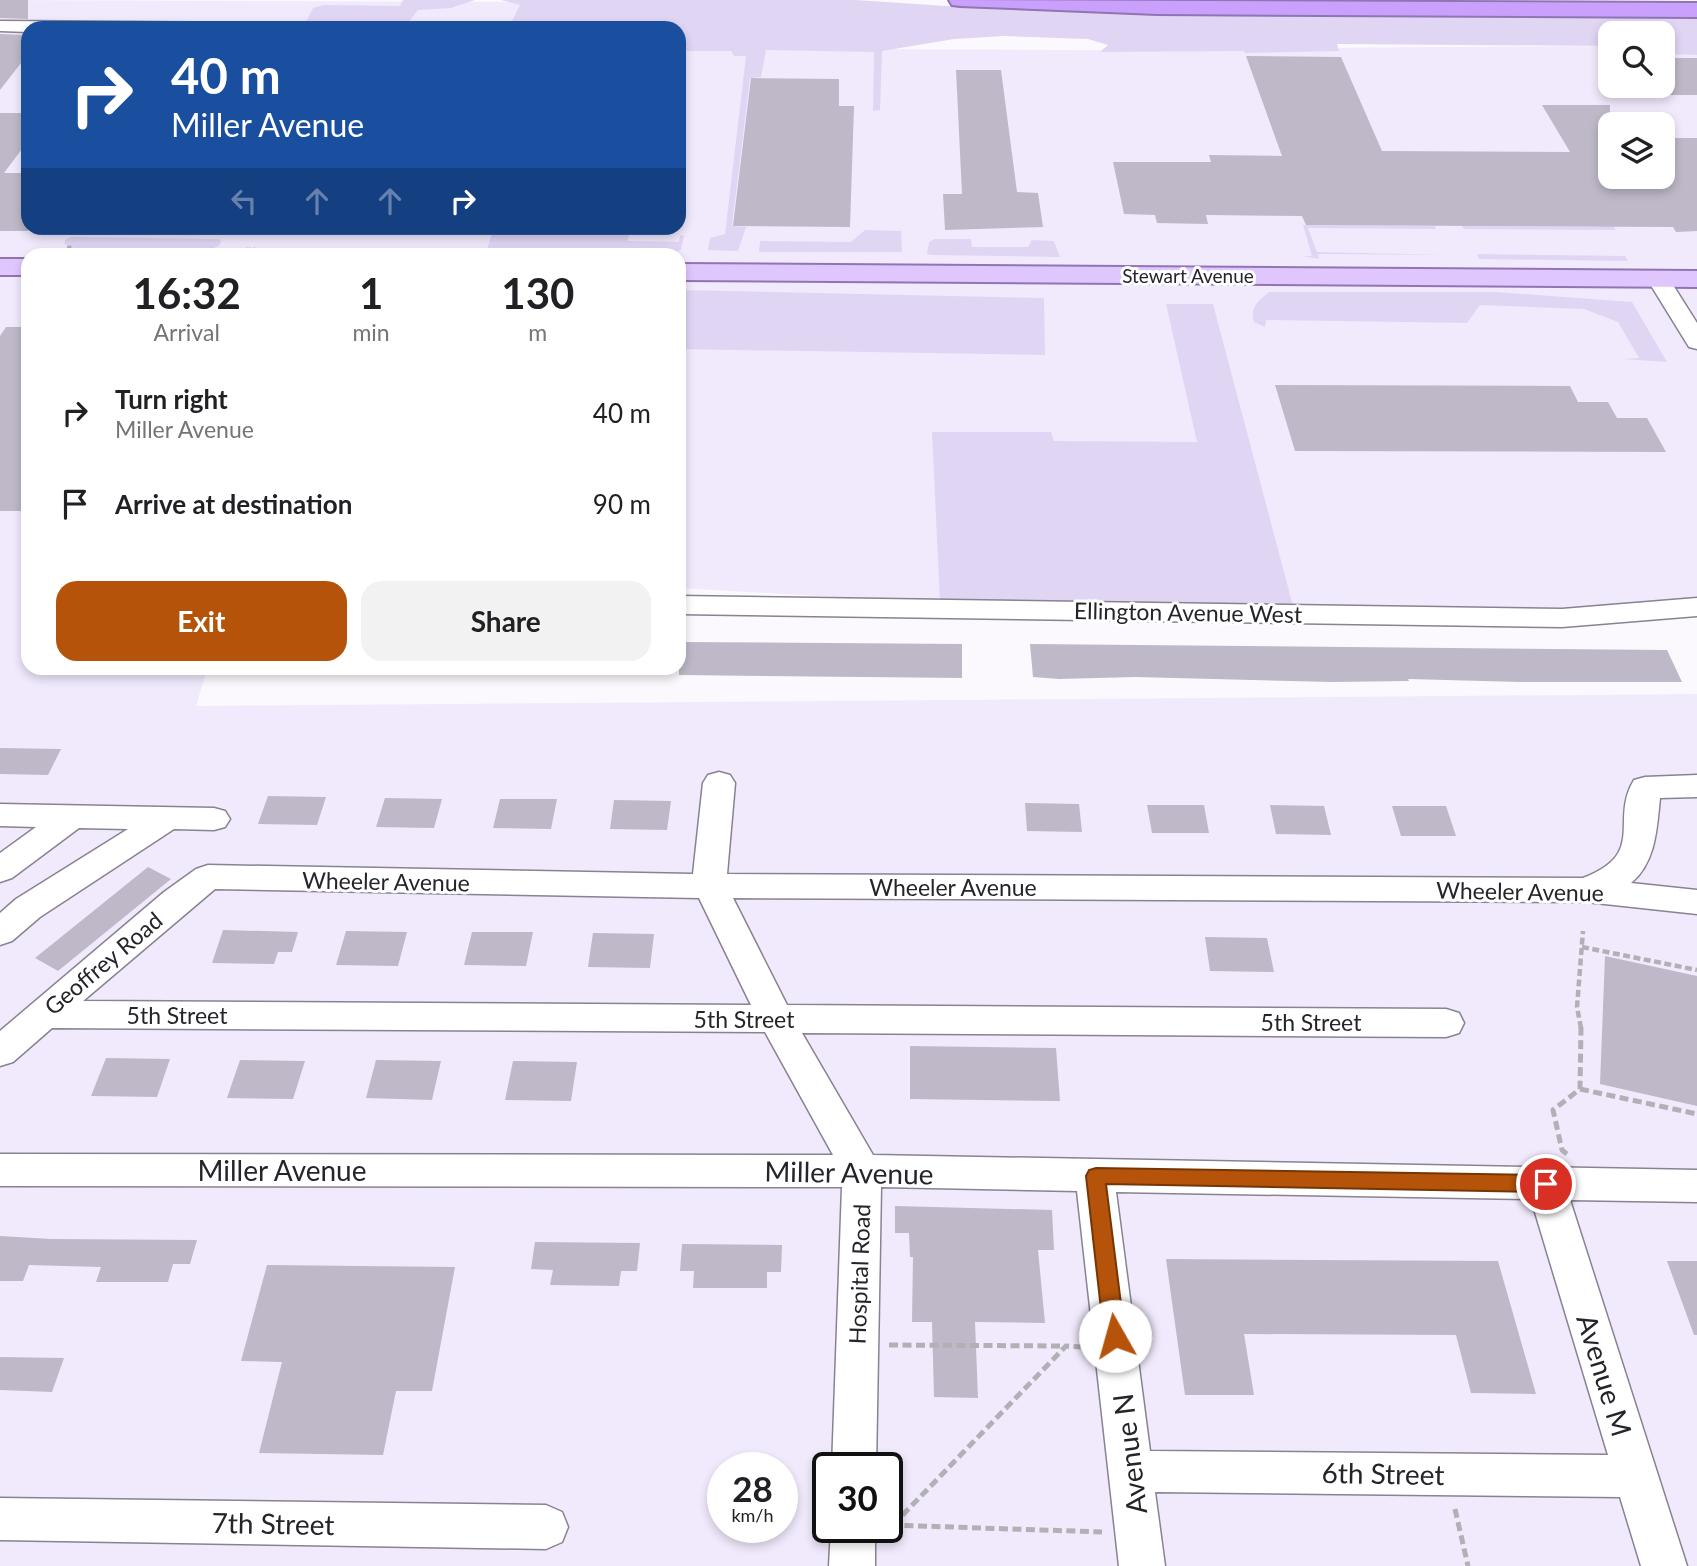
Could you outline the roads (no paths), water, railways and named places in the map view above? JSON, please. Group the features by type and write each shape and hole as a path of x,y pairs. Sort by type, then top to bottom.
{"highway":[{"path":"960,0 1198,7 1697,10"}],"main road":[{"path":"0,267 21,267"},
{"name":"Stewart Avenue","path":"686,272 1697,279"}],"street":[{"path":"0,26 21,26"},
{"path":"1657,279 1697,342"},
{"name":"Ellington Avenue West","path":"686,605 1562,618 1697,607"},
{"path":"709,885 719,783"},
{"path":"1586,890 1615,878 1628,867 1638,839 1645,788 1697,786"},
{"path":"0,815 214,819"},
{"path":"0,870 74,816"},
{"path":"0,932 28,908 168,818"},
{"name":"Wheeler Avenue","path":"208,877 709,885 1586,890 1697,902"},
{"name":"Geoffrey Road","path":"0,1052 176,901 208,877"},
{"name":"Hospital Road","path":"709,885 776,1019 862,1171 854,1452"},
{"name":"5th Street","path":"43,1014 1446,1023"},
{"name":"Miller Avenue","path":"0,1170 862,1171 1096,1176 1559,1172 1697,1186"},
{"name":"Avenue M","path":"1559,1172 1636,1476 1664,1566"},
{"name":"Avenue N","path":"1096,1176 1140,1550"},
{"name":"6th Street","path":"1131,1471 1636,1476"},
{"name":"7th Street","path":"0,1519 546,1527"},
{"path":"852,1566 867,1543"}]}
